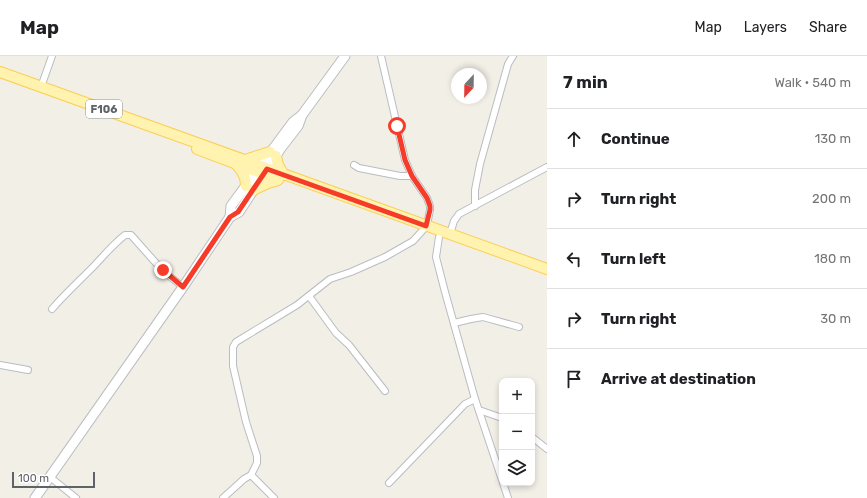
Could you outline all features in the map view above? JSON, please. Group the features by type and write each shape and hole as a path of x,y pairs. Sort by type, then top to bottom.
{"main road":[{"path":"35,498 183,287 230,217 232,206 250,188 273,154 298,126 302,115 345,56"},
{"name":"F106","path":"0,72 241,163"},
{"name":"F106","path":"0,79 424,228 450,234 547,269"},
{"path":"250,188 241,163 273,154"},
{"path":"250,188 281,178 278,165 273,154"},
{"name":"F106","path":"424,228 439,237 547,275"}],"street":[{"path":"41,87 52,56"},
{"path":"223,498 244,479 251,475 257,463 257,456 247,428 237,390 233,366 233,347 236,342 297,305 330,279 351,272 384,257 413,241 424,228 430,206 427,198 412,176 405,160 381,56"},
{"path":"475,206 475,190 480,164 508,64 512,56"},
{"path":"354,165 359,168 408,177 412,176"},
{"path":"450,234 454,221 459,214 547,168"},
{"path":"52,309 70,288 125,235 131,235 163,270 183,287"},
{"path":"439,237 436,257 475,399 499,471"},
{"path":"309,296 336,333 349,345 386,391"},
{"path":"454,323 483,317 519,327"},
{"path":"0,365 28,370"},
{"path":"389,483 465,404 475,399"},
{"path":"479,410 499,417"},
{"path":"535,440 547,450"},
{"path":"251,475 274,498"},
{"path":"50,477 76,498"},
{"path":"504,486 508,498"}],"route":[{"path":"163,270 183,287 230,217 238,212 267,169 426,226 430,206 427,198 412,176 405,160 397,126"}]}
